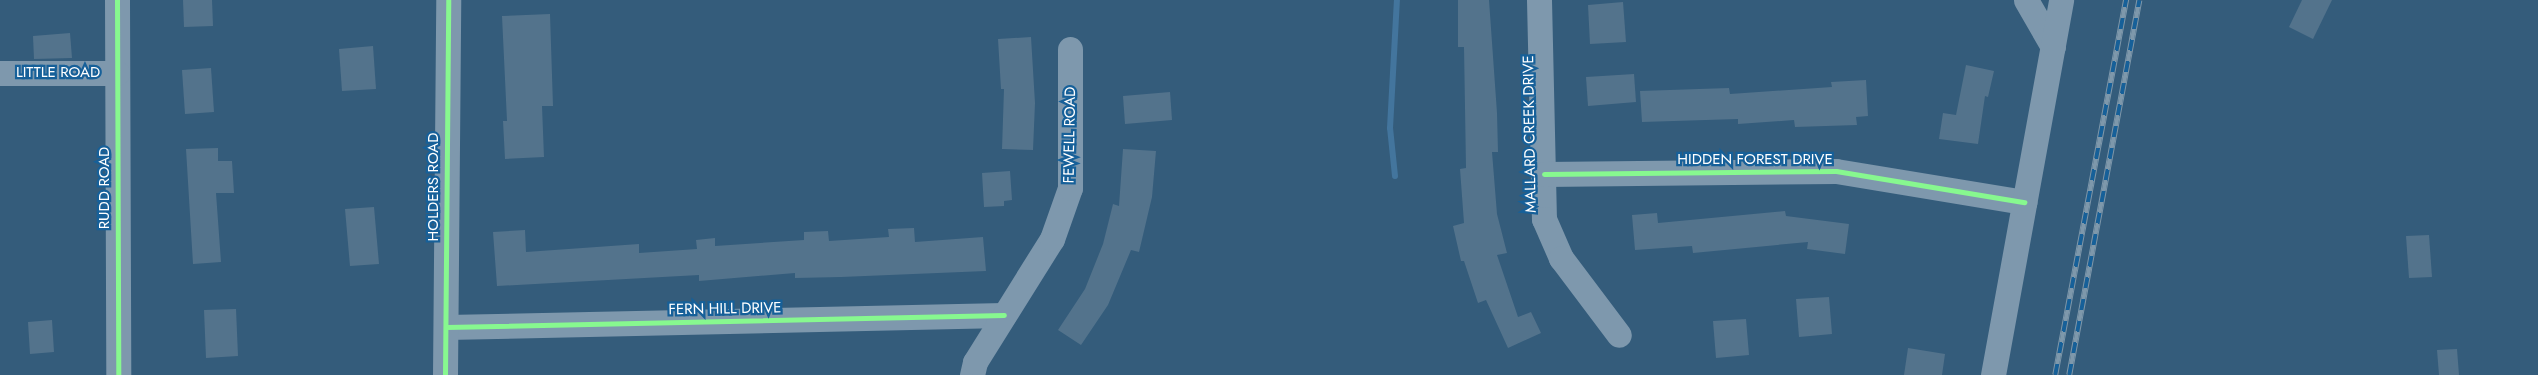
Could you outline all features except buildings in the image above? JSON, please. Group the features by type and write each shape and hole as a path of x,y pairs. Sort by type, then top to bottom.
{"street":[{"name":"RUDD ROAD","path":"117,0 118,375"},
{"name":"HOLDERS ROAD","path":"446,375 448,0"},
{"name":"MALLARD CREEK DRIVE","path":"1539,0 1544,219 1560,258 1619,334"},
{"path":"2026,0 2052,47"},
{"path":"1993,375 2062,0"},
{"name":"FEWELL ROAD","path":"972,375 975,362 1052,239 1070,188 1070,49"},
{"name":"LITTLE ROAD","path":"0,73 117,73"},
{"name":"HIDDEN FOREST DRIVE","path":"1544,174 1836,171 2024,202"},
{"name":"FERN HILL DRIVE","path":"446,327 1004,315"}],"waterway":[{"path":"1395,176 1390,128 1397,0"}],"railway":[{"path":"2055,375 2126,0"},
{"path":"2069,375 2139,0"}],"cycle path":[{"path":"117,0 118,375"},
{"path":"445,375 448,0"},
{"path":"1544,174 1836,171 2024,202"},
{"path":"446,327 1004,315"}]}
